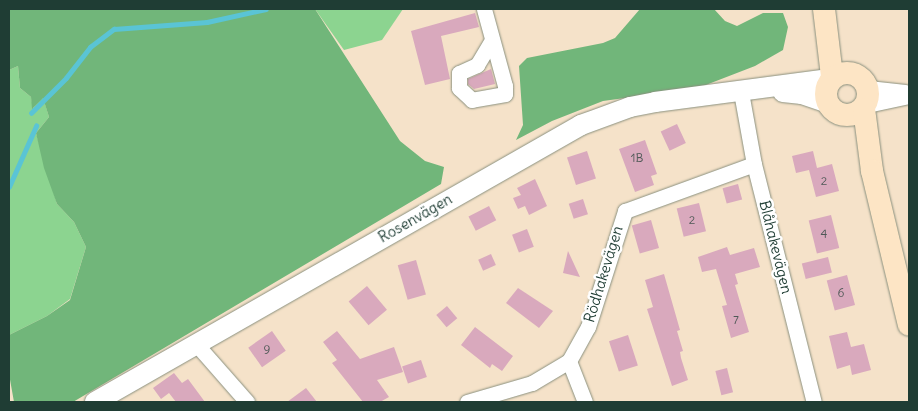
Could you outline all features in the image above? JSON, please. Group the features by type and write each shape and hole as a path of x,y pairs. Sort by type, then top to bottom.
{"main road":[{"path":"825,12 838,76"},
{"path":"872,171 834,108 826,85 838,76 865,81 872,171 909,325"},
{"path":"834,108 852,115 866,101"}],"street":[{"path":"484,9 492,40"},
{"name":"Rosenvägen","path":"95,402 581,124 638,105 748,91 838,76"},
{"name":"Rosenvägen","path":"748,91 802,94 834,108"},
{"name":"Blåhakevägen","path":"748,91 754,164 814,402"},
{"path":"866,101 909,92"},
{"path":"866,101 909,96"},
{"name":"Rödhakevägen","path":"569,361 588,327 625,210 754,164"},
{"path":"197,344 247,402"},
{"path":"467,402 532,383 569,361 585,402"}],"green space":[{"path":"9,9 315,9 400,141 425,161 444,167 441,184 73,402 14,402 9,374 9,335 47,316 70,300 86,247 74,222 57,204 44,168 36,133 49,117 43,98 32,109 31,97 20,88 18,66 9,70"},
{"path":"315,9 403,9 382,40 344,50"},
{"path":"640,9 714,9 725,21 737,26 763,13 783,13 788,27 783,50 755,66 698,88 603,101 552,121 516,140 523,125 519,66 527,58 603,43 615,38"},
{"path":"18,66 20,88 31,97 33,108 43,97 49,117 36,133 57,204 74,222 86,247 70,299 47,316 9,335 9,70"}],"building":[{"path":"475,13 479,27 441,36 450,79 425,85 411,31"},
{"path":"491,69 495,84 474,89 468,84 468,79"},
{"path":"677,124 686,143 670,151 661,132"},
{"path":"645,140 657,174 651,176 654,185 635,192 619,149"},
{"path":"587,151 596,179 576,185 567,157"},
{"path":"813,151 817,168 832,164 839,191 816,197 809,170 796,173 792,156"},
{"path":"535,179 547,206 529,215 525,206 518,209 513,198 521,195 517,188"},
{"path":"738,184 742,199 727,204 723,188"},
{"path":"583,199 588,214 574,219 569,204"},
{"path":"699,203 706,231 684,237 677,209"},
{"path":"489,206 496,220 476,231 469,216"},
{"path":"831,215 839,248 817,254 809,221"},
{"path":"651,220 659,248 640,253 632,226"},
{"path":"527,229 534,247 519,252 512,235"},
{"path":"727,247 730,255 754,248 760,267 735,274 738,284 735,285 749,332 731,338 722,306 727,305 716,269 702,272 698,257"},
{"path":"568,251 580,277 563,273"},
{"path":"491,254 496,265 483,271 478,260"},
{"path":"828,257 832,273 806,279 802,264"},
{"path":"416,260 426,295 408,300 398,265"},
{"path":"664,274 680,330 677,331 683,351 680,352 688,380 672,386 647,309 653,307 645,280"},
{"path":"847,275 855,305 835,310 827,280"},
{"path":"367,286 387,310 369,325 349,301"},
{"path":"518,288 553,311 539,328 506,303"},
{"path":"447,306 457,318 447,327 436,315"},
{"path":"475,327 513,356 502,371 492,364 490,368 461,345"},
{"path":"272,331 286,351 262,367 248,348"},
{"path":"337,331 360,359 394,347 403,372 377,380 389,397 380,402 363,402 332,363 337,360 323,342"},
{"path":"847,332 851,347 864,344 871,370 852,375 850,365 837,369 829,336"},
{"path":"628,335 638,365 619,372 609,341"},
{"path":"421,360 427,377 408,384 402,367"},
{"path":"727,368 733,392 721,395 715,371"},
{"path":"174,373 182,383 188,379 205,402 176,402 169,393 161,399 153,388"},
{"path":"306,388 317,402 287,402"}],"waterway":[{"path":"31,113 66,78 90,47 114,29 207,22 266,9"},
{"path":"9,187 36,126"}]}
